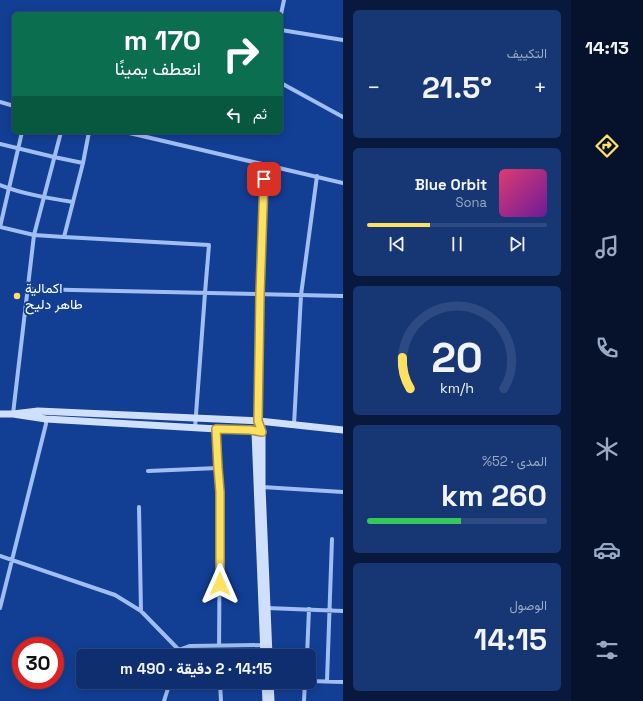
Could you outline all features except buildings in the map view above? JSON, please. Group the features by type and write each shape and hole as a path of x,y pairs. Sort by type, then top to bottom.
{"street":[{"path":"281,12 284,0"},
{"path":"283,30 343,40"},
{"path":"283,84 343,117"},
{"path":"0,102 12,105"},
{"path":"22,134 0,227 34,234 64,237 209,245 204,293 195,428"},
{"path":"13,414 34,234 60,134"},
{"path":"64,237 89,134"},
{"path":"135,134 343,182"},
{"path":"0,144 54,157 83,162"},
{"path":"265,164 260,294 258,421 267,608 265,649"},
{"path":"294,425 301,295 317,176"},
{"path":"0,185 9,189 73,202"},
{"path":"28,289 343,296"},
{"path":"0,414 38,411 196,418 258,421 343,430"},
{"path":"13,414 46,419 259,431"},
{"path":"0,608 46,419"},
{"path":"216,429 220,492 219,649"},
{"path":"259,431 267,649"},
{"path":"148,471 218,468"},
{"path":"262,487 343,492"},
{"path":"139,506 141,611"},
{"path":"327,681 332,539"},
{"path":"0,556 115,595 141,611 178,649"},
{"path":"267,608 343,611"},
{"path":"307,649 309,610"},
{"path":"182,649 190,646 266,645"},
{"path":"316,681 343,682"},
{"path":"164,701 168,689"},
{"path":"220,689 221,701"},
{"path":"265,689 266,701"},
{"path":"270,689 271,701"},
{"path":"304,701 305,689"}],"place":[{"name":"اكمالية طاهر دليح","path":"17,296"}],"route":[{"path":"220,584 220,492 216,429 251,430 262,432 258,421 264,179"}]}
